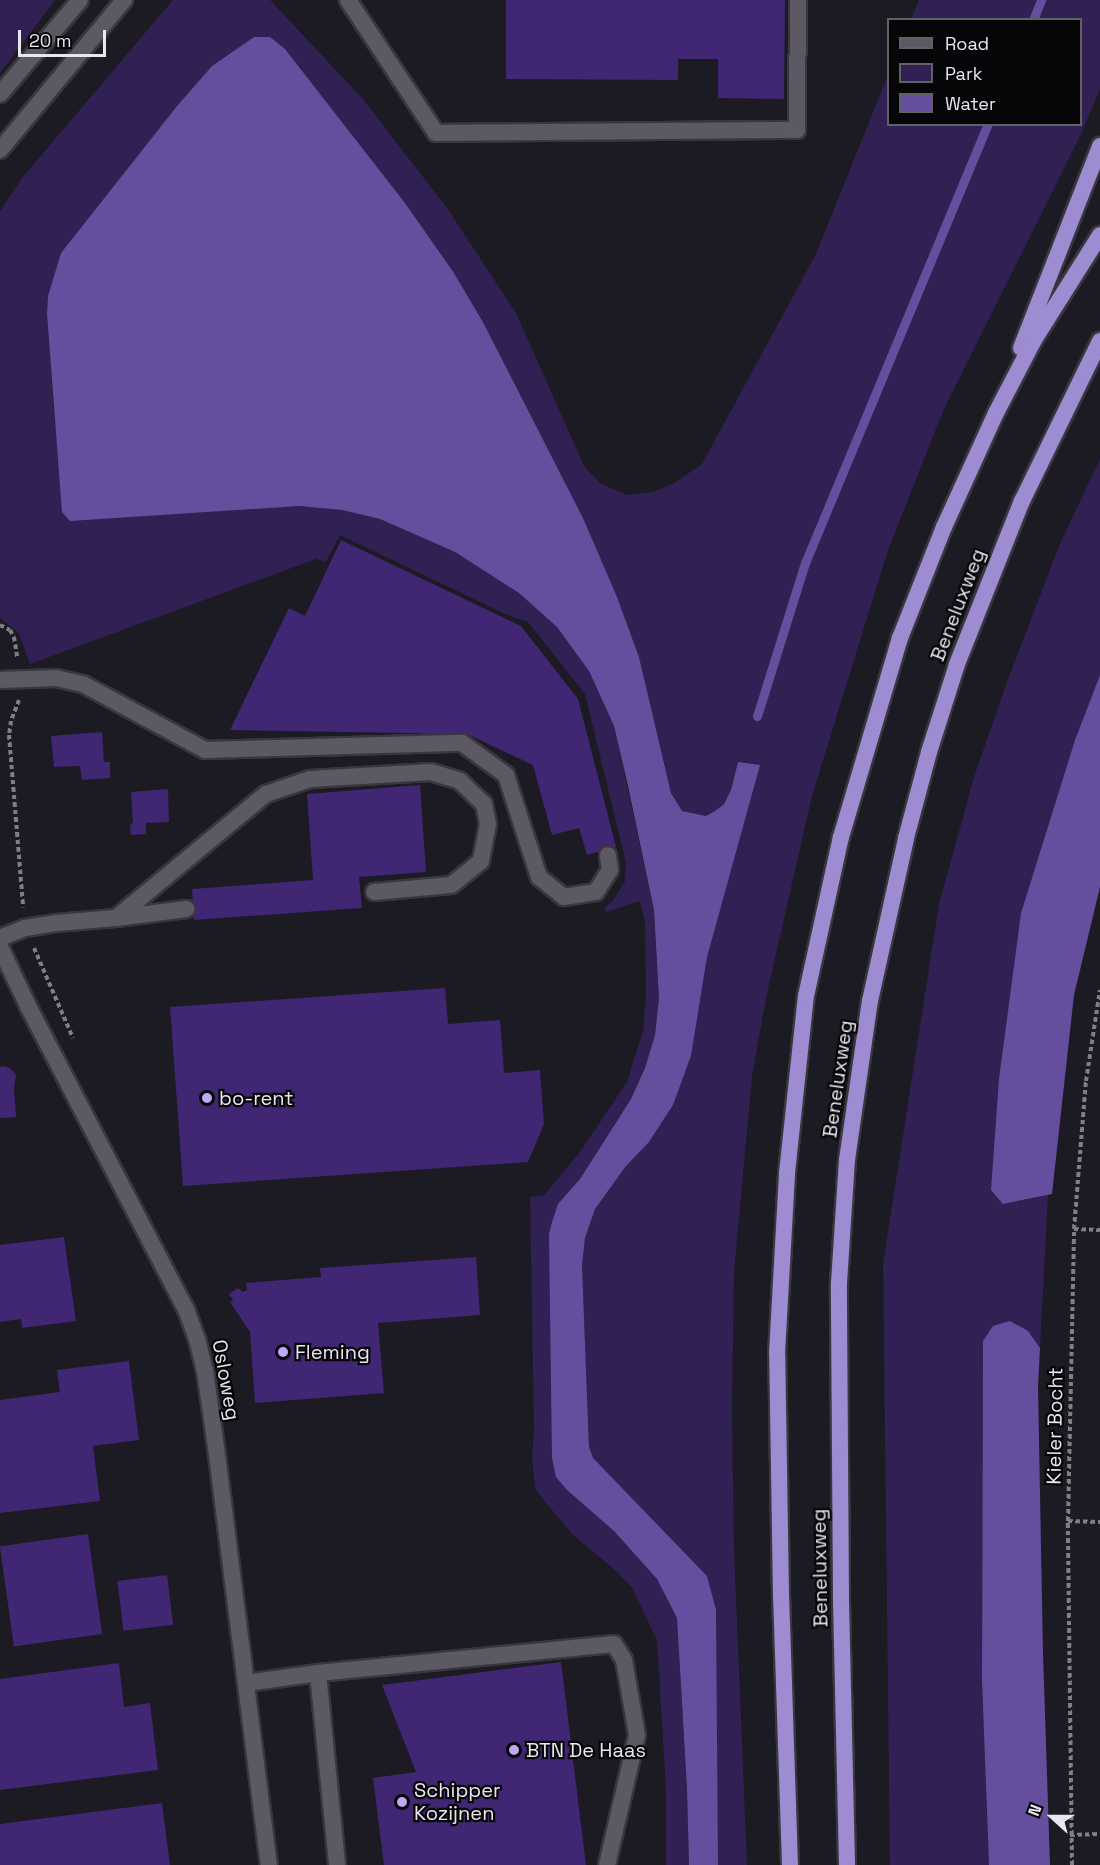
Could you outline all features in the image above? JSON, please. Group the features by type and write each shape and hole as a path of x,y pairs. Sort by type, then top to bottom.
{"highway":[{"path":"996,413 1100,146"},
{"path":"996,413 1034,340 1100,235"},
{"name":"Beneluxweg","path":"847,1865 841,1596 839,1283 848,1160 870,1001 906,838 929,752 957,664 1022,501 1100,341"},
{"name":"Beneluxweg","path":"790,1865 781,1608 777,1353 788,1162 806,996 841,837 900,638 944,527 996,413"}],"street":[{"path":"0,94 80,0"},
{"path":"0,150 124,0"},
{"path":"348,0 436,133 797,130 798,0"},
{"path":"0,680 56,678 83,684 205,750 462,743 506,775 539,877 564,897 596,892 610,870 608,855"},
{"path":"116,918 266,794 310,779 431,772 460,781 484,804 488,824 481,861 451,885 374,892"},
{"path":"0,938 25,928 186,909"},
{"name":"Osloweg","path":"0,947 28,1006 186,1309 198,1339 206,1371 269,1865"},
{"path":"246,1683 318,1673 614,1644 624,1660 637,1735 607,1865"},
{"path":"318,1673 337,1865"}],"path":[{"path":"0,625 10,630 14,637 19,680 20,697 11,721 9,735 25,928 74,1037 74,1049"},
{"name":"Kieler Bocht","path":"1072,1865 1068,1521 1074,1229 1086,1081 1100,990"},
{"path":"1074,1229 1100,1230"},
{"path":"1068,1521 1100,1522"},
{"path":"1070,1835 1100,1834"}],"green space":[{"path":"0,0 55,0 0,73"},
{"path":"173,0 270,0 362,98 447,208 516,313 584,466 601,484 627,495 654,492 676,482 702,464 816,254 887,77 887,126 1082,126 1082,18 911,18 919,0 1100,0 1100,89 1080,136 943,411 888,550 812,796 766,998 752,1077 734,1272 732,1411 734,1549 747,1865 718,1865 707,1576 593,1459 589,1447 582,1265 585,1238 595,1209 626,1166 649,1142 673,1105 691,1056 738,762 731,790 724,804 706,816 682,811 671,793 639,657 617,597 583,518 484,324 454,273 405,203 285,49 254,37 212,66 177,106 61,253 48,296 47,314 55,426 241,508 299,506 342,510 380,519 455,552 519,593 557,627 589,671 614,726 654,910 659,998 655,1035 645,1068 631,1099 580,1179 559,1204 549,1234 567,1490 614,1531 657,1579 677,1618 689,1865 666,1865 666,1788 657,1640 632,1588 616,1571 573,1535 535,1488 532,1458 534,1431 530,1197 544,1195 580,1152 627,1082 643,1031 646,996 645,922 640,901 606,912 605,907 612,902 625,881 626,863 585,694 528,622 505,614 340,535 326,562 316,559 30,664 19,633 0,618 0,211 22,178"},
{"path":"1100,459 1100,675 1075,740 1021,913 1018,951 1003,1204 1048,1195 1040,1348 1028,1331 983,1341 982,1681 989,1865 890,1865 883,1264 939,904 974,777 1007,682 1059,546"}],"water":[{"path":"254,37 270,37 285,49 405,203 454,273 484,324 583,518 617,597 639,657 671,793 682,811 706,816 715,811 724,804 731,790 738,762 760,765 707,957 691,1056 673,1105 649,1142 626,1166 595,1209 585,1238 582,1265 589,1447 593,1458 707,1576 716,1610 718,1865 689,1865 677,1618 657,1579 614,1531 567,1490 556,1477 552,1458 549,1234 558,1204 580,1179 631,1099 645,1068 655,1035 659,998 654,910 628,786 614,726 589,671 557,627 519,593 455,552 380,519 342,510 299,506 70,521 62,512 47,314 48,296 61,253 177,106 212,66"},
{"path":"1100,675 1100,887 1074,995 1052,1194 1003,1204 991,1190 999,1079 1021,913 1075,740"},
{"path":"1010,1321 1028,1331 1040,1348 1038,1387 1043,1653 1050,1865 989,1865 982,1681 983,1341 993,1326"}],"building":[{"path":"506,0 785,0 784,99 718,98 718,59 678,59 678,80 506,79"},
{"path":"341,540 521,626 578,699 616,847 587,855 579,828 552,835 533,765 467,734 230,730 289,608 305,616"},
{"path":"102,732 104,762 110,762 110,778 82,780 80,766 54,767 51,736"},
{"path":"420,785 426,872 359,877 362,908 194,920 192,889 313,880 307,794"},
{"path":"168,789 169,822 146,823 146,834 131,835 130,824 133,823 131,792"},
{"path":"445,988 448,1024 500,1020 504,1073 540,1070 544,1124 528,1162 183,1186 170,1007"},
{"path":"0,1067 10,1068 16,1075 14,1088 16,1117 0,1118"},
{"path":"64,1237 76,1321 22,1328 21,1319 0,1322 0,1245"},
{"path":"476,1257 480,1315 378,1323 384,1393 255,1403 250,1332 230,1302 233,1300 229,1294 238,1288 243,1292 247,1290 246,1283 321,1277 320,1268"},
{"path":"129,1361 139,1440 93,1446 100,1501 0,1513 0,1400 60,1392 57,1370"},
{"path":"88,1534 102,1634 14,1646 0,1546"},
{"path":"167,1575 173,1625 123,1631 117,1581"},
{"path":"561,1662 586,1865 384,1865 373,1778 416,1772 382,1685"},
{"path":"119,1663 124,1707 150,1703 158,1770 0,1790 0,1679"},
{"path":"162,1803 170,1865 0,1865 0,1824"}],"waterway":[{"path":"1034,18 1041,0"},
{"path":"757,716 805,563 987,126"}],"place":[{"name":"bo-rent","path":"207,1098"},
{"name":"Fleming","path":"283,1352"},
{"name":"BTN De Haas","path":"514,1750"},
{"name":"Schipper Kozijnen","path":"402,1802"}]}
